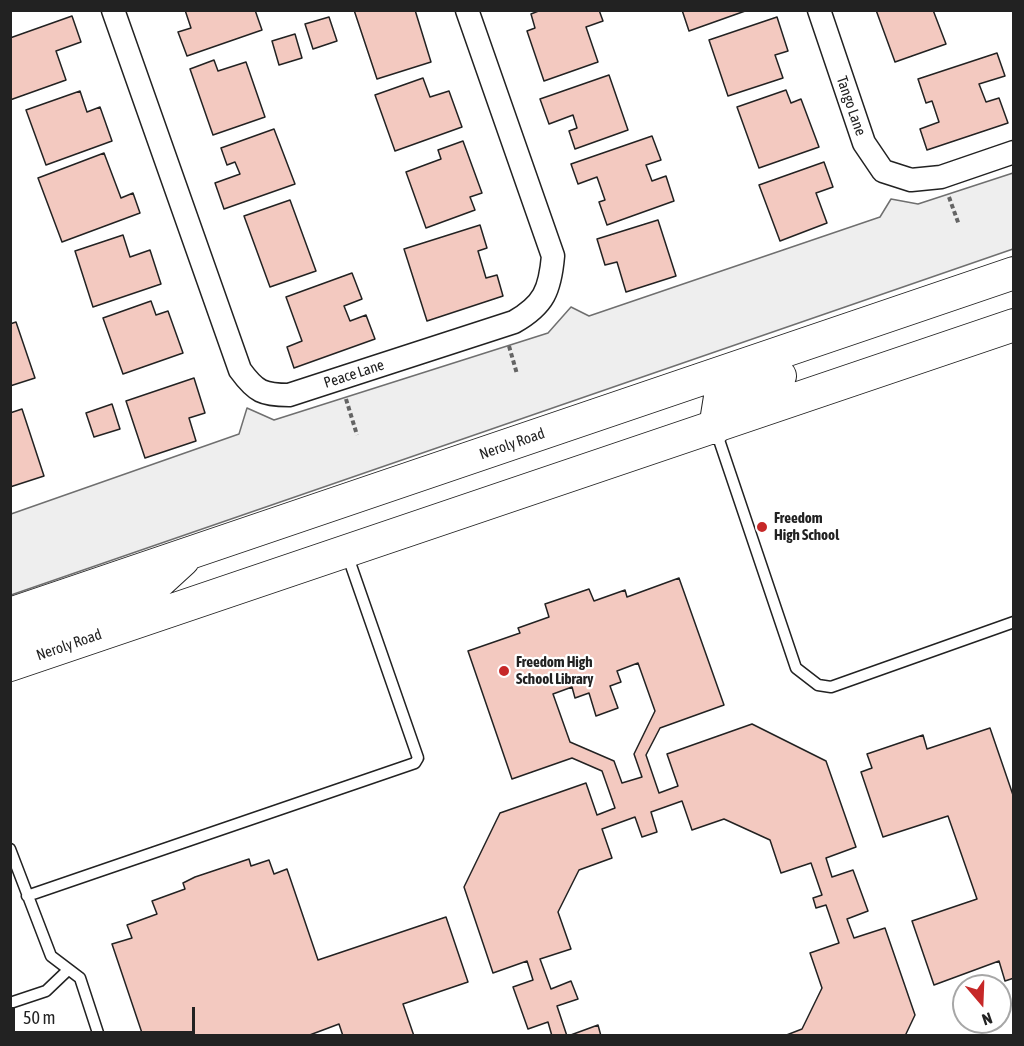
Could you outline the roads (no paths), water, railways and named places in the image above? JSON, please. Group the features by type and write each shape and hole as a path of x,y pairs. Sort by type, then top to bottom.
{"street":[{"name":"Peace Lane","path":"113,10 240,370 250,384 268,395 289,395 514,322 539,304 551,278 553,256 467,10"},
{"name":"Tango Lane","path":"819,10 864,143 883,171 910,180 941,177 1014,152"},
{"name":"Neroly Road","path":"10,614 1014,273"},
{"path":"715,428 720,397 884,339 910,309"},
{"name":"Neroly Road","path":"10,665 1014,325"},
{"path":"284,521 325,535 346,551"},
{"path":"10,640 147,593 193,552"}],"lane":[{"path":"715,428 796,668 818,685 831,687 1014,622"},
{"path":"27,896 415,763 418,758 346,551"},
{"path":"10,849 51,956 80,978 99,1035"},
{"path":"10,1003 46,991 69,970"}],"place":[{"name":"Freedom High School","path":"762,527"},
{"name":"Freedom High School Library","path":"504,671"}]}
